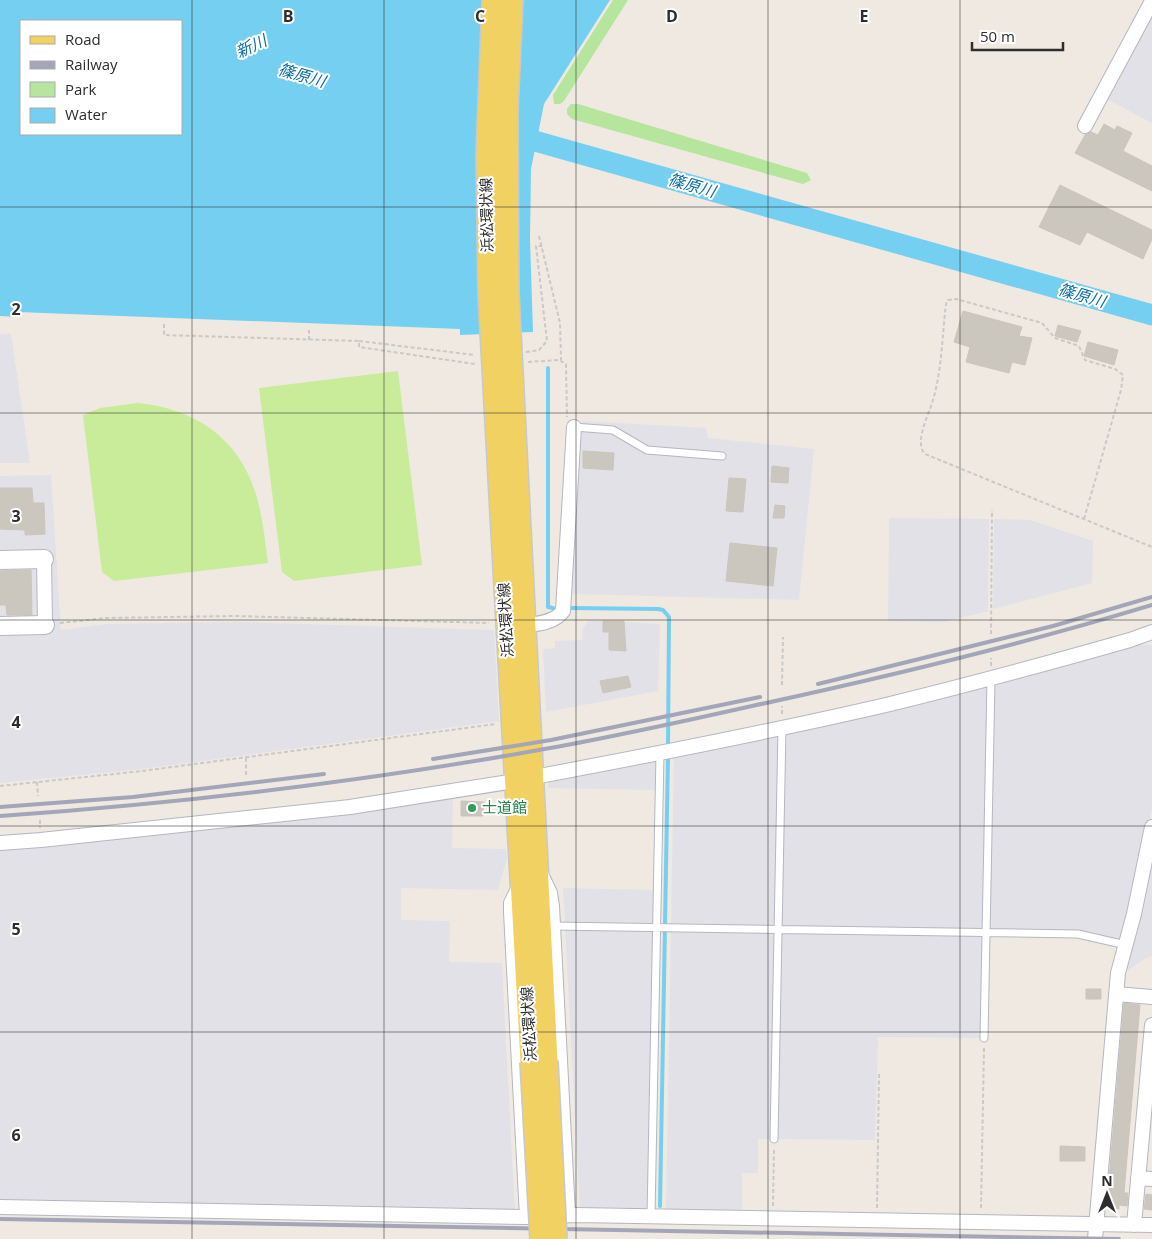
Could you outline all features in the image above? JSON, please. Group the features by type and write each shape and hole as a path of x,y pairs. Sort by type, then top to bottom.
{"main road":[{"name":"浜松環状線","path":"493,0 487,155 501,353 525,779 537,866 541,1239"},
{"name":"浜松環状線","path":"501,353 512,0"},
{"name":"浜松環状線","path":"517,633 512,722 525,779 522,881 556,1239"}],"street":[{"path":"1085,126 1152,1"},
{"path":"517,633 556,618 564,611 574,428"},
{"path":"0,560 44,558 53,624 0,626"},
{"path":"0,843 350,807 525,779 782,728 990,679 1130,640 1152,632"},
{"path":"1130,640 1152,642"},
{"path":"1095,1239 1118,973 1152,827"},
{"path":"537,866 550,893 553,926 568,1215"},
{"path":"522,881 514,895 511,912 527,1217"},
{"path":"1116,994 1152,997"},
{"path":"1134,1225 1145,1178 1152,1025"},
{"path":"0,1207 527,1217 568,1215 652,1216 1152,1225"}],"lane":[{"path":"574,428 613,430 647,450 722,456"},
{"path":"984,1038 990,679"},
{"path":"774,1139 782,728"},
{"path":"652,1216 665,752"},
{"path":"553,926 659,926 1078,934 1126,945"}],"path":[{"path":"539,236 560,323 561,360"},
{"path":"359,341 359,347 501,353 539,350 547,341 536,246 542,246"},
{"path":"1084,519 1121,390 1123,375 1116,369 1085,360 1079,346 1055,338 1042,323 956,299 948,300 935,391 921,441 922,450 925,454 1152,547"},
{"path":"164,324 164,336 359,341 561,360 567,367 567,421 574,428"},
{"path":"309,330 309,340"},
{"path":"991,634 992,510"},
{"path":"53,624 116,617 260,616 517,633"},
{"path":"782,686 783,637"},
{"path":"0,786 246,758 512,722"},
{"path":"246,758 246,775"},
{"path":"37,782 38,796"},
{"path":"981,1222 984,1038"},
{"path":"877,1220 880,1074"},
{"path":"773,1218 774,1139"}],"shaded area":[{"path":"1152,15 1152,123 1107,99"},
{"path":"0,334 11,334 30,463 0,463"},
{"path":"582,421 706,428 708,438 814,449 799,600 572,594"},
{"path":"51,475 61,630 107,624 236,622 494,630 499,721 142,769 0,783 0,476"},
{"path":"889,518 989,519 988,611 944,622 888,621"},
{"path":"994,519 1030,520 1093,541 1092,583 993,609"},
{"path":"589,620 660,624 658,691 546,712 543,649 555,648 555,641 582,640 583,628"},
{"path":"1131,644 1152,645 1152,809 1123,941 1089,932 992,930 989,927 993,682"},
{"path":"988,683 983,927 981,930 784,926 781,923 784,731"},
{"path":"779,733 775,923 773,926 671,924 674,754"},
{"path":"657,757 656,790 548,788 548,778"},
{"path":"453,794 452,848 506,849 507,858 498,890 401,888 401,920 450,921 449,962 502,963 515,1214 0,1204 0,846"},
{"path":"1152,845 1152,956 1144,959 1122,975"},
{"path":"563,888 655,890 654,924 565,922"},
{"path":"565,928 654,929 649,1211 580,1210"},
{"path":"671,930 773,931 775,934 772,1139 758,1139 758,1173 742,1173 742,1213 666,1211"},
{"path":"783,932 981,935 983,938 981,1038 878,1037 875,1140 777,1139 781,934"}],"green space":[{"path":"613,0 628,0 564,101 560,104 554,104 553,95"},
{"path":"571,104 578,104 807,173 811,180 803,184 572,119 567,114 567,109"},
{"path":"398,371 422,565 294,581 282,572 259,388"},
{"path":"137,403 158,406 196,420 213,430 227,443 240,459 250,477 257,498 268,563 114,581 102,572 83,415 100,408"}],"water":[{"name":"新川","path":"0,0 610,0 544,104 531,169 530,240 533,332 460,335 460,329 18,312 17,317 0,316"}],"building":[{"path":"1104,124 1115,130 1117,126 1132,133 1123,151 1152,166 1152,191 1075,153 1085,135 1091,132 1098,135"},
{"path":"1060,185 1152,230 1152,239 1143,259 1087,232 1080,245 1039,227"},
{"path":"963,311 1022,327 1019,336 1032,338 1025,365 1012,362 1009,373 966,362 970,347 954,342"},
{"path":"1058,325 1081,331 1077,342 1055,336"},
{"path":"1088,342 1118,350 1114,365 1084,356"},
{"path":"583,451 614,453 613,470 583,468"},
{"path":"772,466 789,468 788,483 771,482"},
{"path":"729,478 746,479 743,512 726,511"},
{"path":"0,488 32,488 33,503 44,503 45,534 25,535 25,530 0,529"},
{"path":"775,505 785,506 784,518 773,518"},
{"path":"730,543 777,548 773,586 726,581"},
{"path":"31,570 32,615 7,615 6,605 0,605 0,571"},
{"path":"603,621 624,621 626,651 609,650 609,632 603,632"},
{"path":"628,676 631,687 603,693 600,681"},
{"path":"461,801 484,802 483,816 461,816"},
{"path":"1086,989 1101,989 1101,999 1086,999"},
{"path":"1124,1003 1140,1005 1124,1193 1128,1193 1127,1206 1119,1205 1119,1209 1108,1208 1107,1204"},
{"path":"1060,1146 1085,1147 1085,1161 1060,1161"},
{"path":"1146,1194 1152,1195 1152,1210 1144,1209"}],"waterway":[{"name":"篠原川","path":"510,134 1152,315"},
{"path":"548,368 548,607 553,608"},
{"path":"571,608 658,609 663,610 669,617 668,749"},
{"path":"660,1206 668,756"}],"railway":[{"path":"818,684 1053,626 1152,597"},
{"path":"0,816 138,805 345,781 482,760 575,743 677,723 903,672 1053,634 1152,605"},
{"path":"433,759 551,740 760,697"},
{"path":"0,807 133,797 324,774"},
{"path":"0,1219 1119,1239"}],"place":[{"name":"士道館","path":"472,808"}]}
